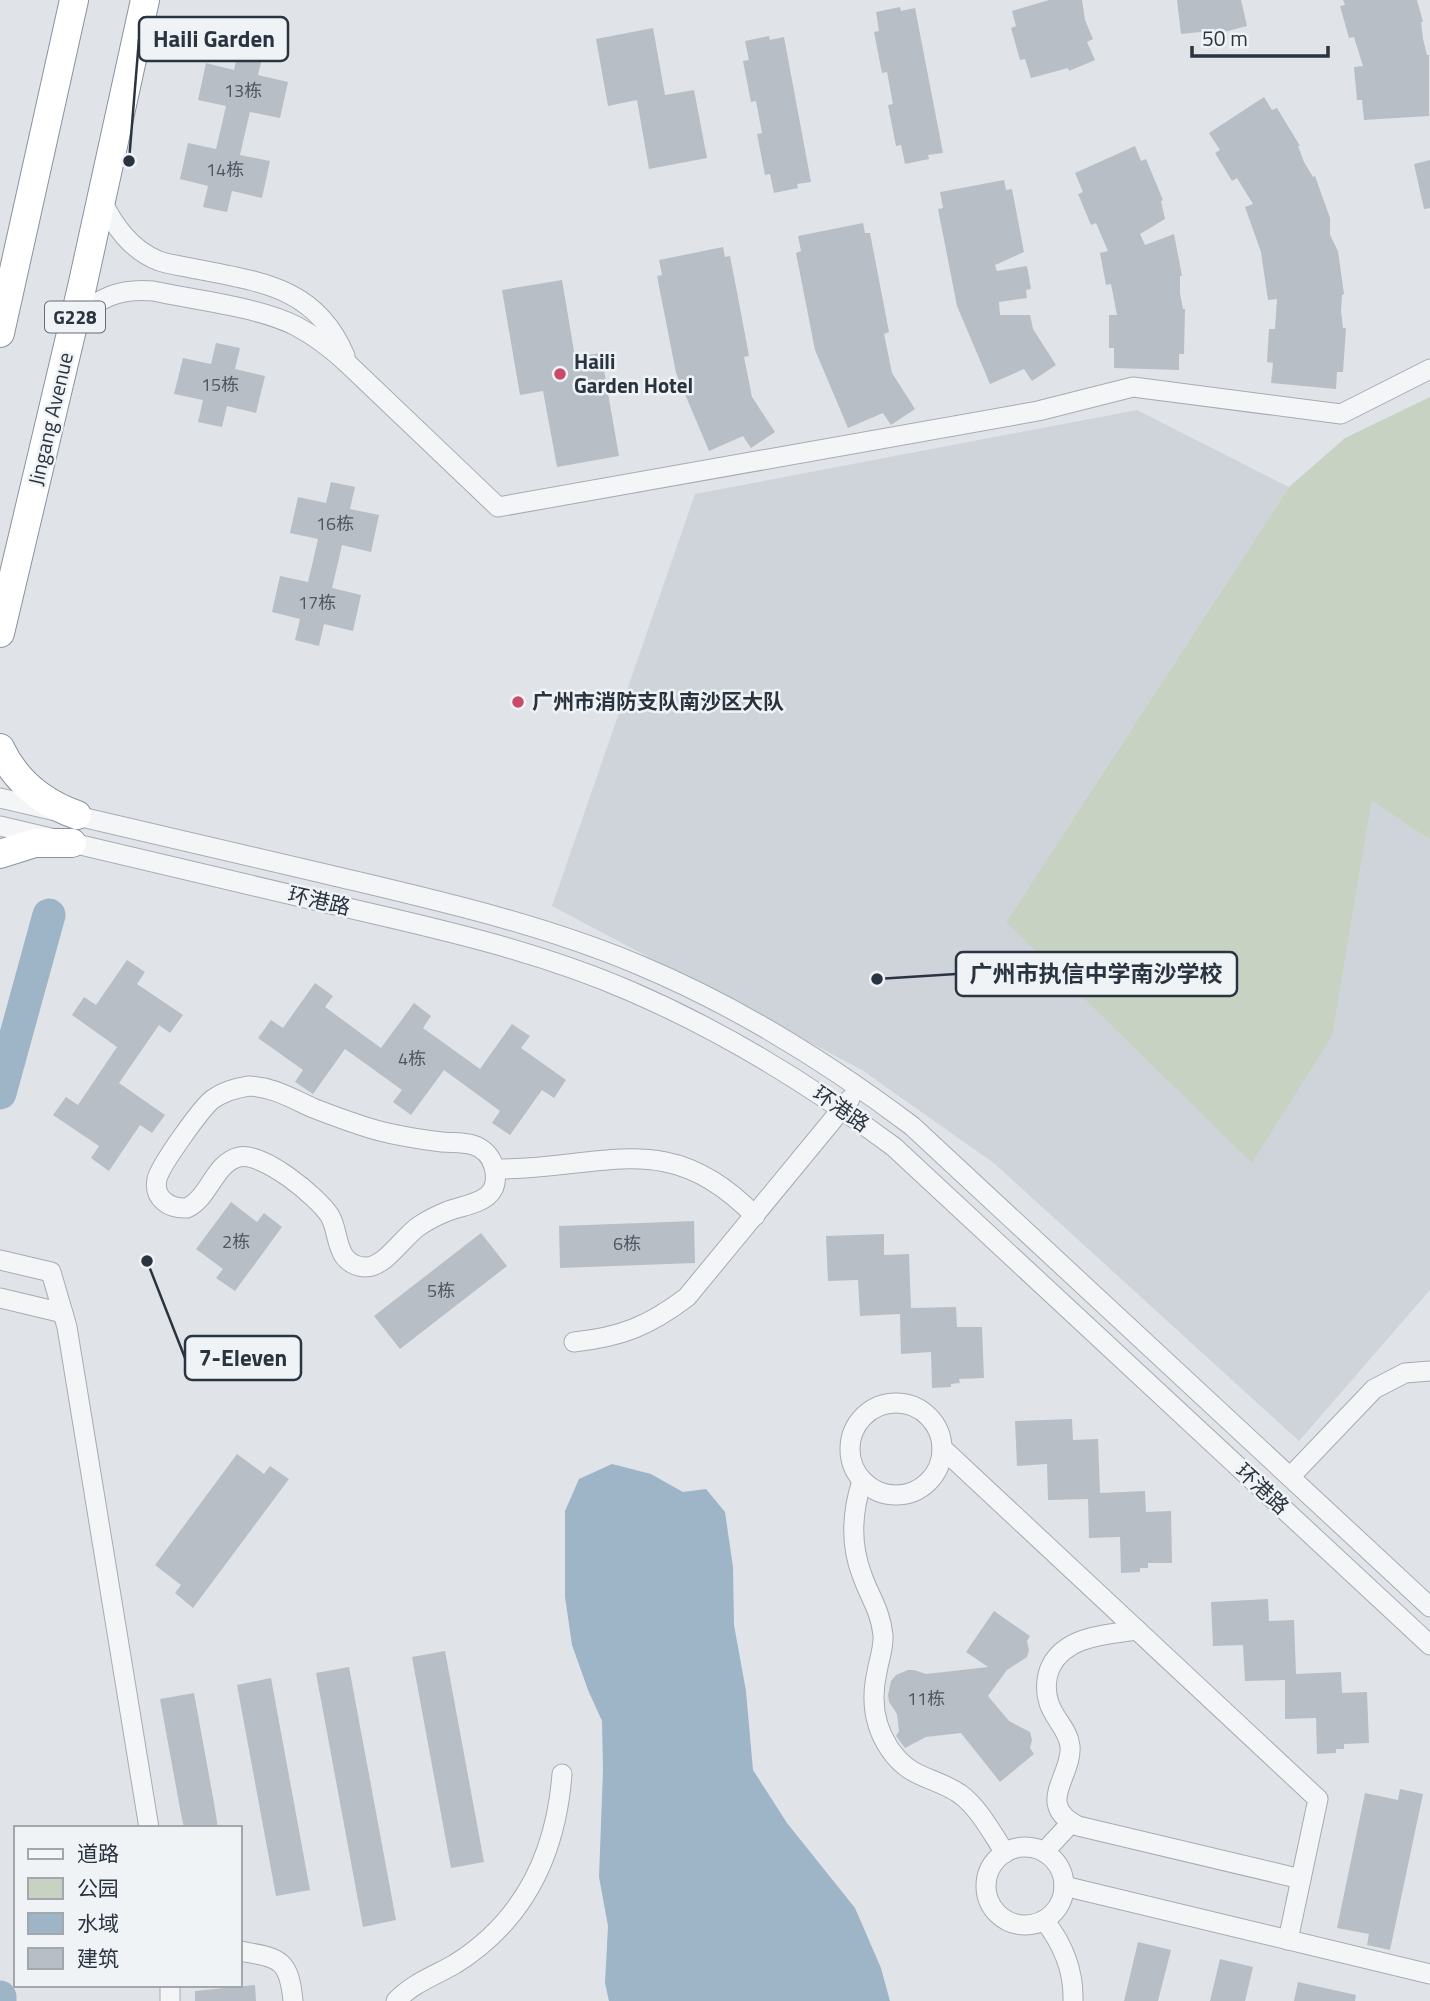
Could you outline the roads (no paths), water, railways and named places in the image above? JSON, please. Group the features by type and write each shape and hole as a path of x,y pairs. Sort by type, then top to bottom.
{"highway":[{"path":"0,333 74,0"},
{"name":"Jingang Avenue","path":"0,633 74,321 145,0"},
{"path":"0,748 9,765 32,791 87,832"},
{"path":"0,854 87,832"}],"street":[{"path":"101,199 124,236 140,251 159,261 268,284 309,306 326,322 339,342 348,364"},
{"path":"74,321 101,299 127,291 153,291 262,314 294,325 323,342 348,364 498,507 1038,411 1133,387 1341,414 1430,369"},
{"name":"环港路","path":"0,797 87,832 544,959 629,990 767,1060 842,1108 894,1147 1430,1645"},
{"name":"环港路","path":"0,826 87,832 490,913 590,946 688,986 734,1010 781,1036 859,1087 912,1126 1430,1607"},
{"path":"249,1086 275,1089 314,1108 369,1128 427,1140 477,1146 485,1151 495,1169 492,1190 486,1198 477,1204 436,1216 407,1235 384,1260 375,1266 363,1268 344,1257 334,1225 316,1199 262,1160 252,1156 240,1157 221,1168 201,1198 187,1208 179,1209 164,1202 156,1186 161,1170 202,1110 223,1093 249,1086"},
{"path":"574,1342 605,1339 625,1333 662,1316 687,1297 859,1087"},
{"path":"495,1169 550,1168 619,1158 663,1161 704,1175 722,1186 755,1216"},
{"path":"0,1260 51,1272 63,1313 149,1826"},
{"path":"0,1298 63,1313"},
{"path":"1290,1477 1374,1389 1405,1373 1430,1371"},
{"path":"900,1403 921,1410 936,1426 942,1448 941,1459 931,1479 913,1492 891,1496 870,1488 862,1481 851,1461 850,1439 860,1419 878,1406 900,1403"},
{"path":"942,1448 1318,1800 1288,1940"},
{"path":"862,1481 855,1510 854,1540 862,1575 880,1615 883,1640 873,1686 879,1729 889,1749 904,1765 922,1777 957,1792 970,1803 1005,1853"},
{"path":"1137,1630 1090,1638 1070,1645 1061,1651 1049,1670 1046,1691 1048,1701 1070,1745 1069,1763 1058,1787 1058,1803 1065,1817 1071,1823 1085,1828 1301,1879"},
{"path":"396,2001 415,1985 455,1964 481,1945 505,1922 524,1897 541,1868 552,1838 562,1774"},
{"path":"1044,1852 1071,1823"},
{"path":"1024,1847 1044,1852 1059,1867 1064,1886 1059,1906 1044,1920 1035,1924 1005,1921 991,1906 986,1887 987,1877 997,1859 1005,1853 1024,1847"},
{"path":"1064,1886 1430,1974"},
{"path":"1044,1920 1054,1933 1068,1962 1073,2001"},
{"path":"242,1951 276,1958 288,1970 293,2001"}],"water":[{"path":"612,1464 651,1474 683,1492 706,1489 725,1512 733,1567 734,1625 746,1691 753,1770 787,1823 855,1908 881,1968 890,2001 609,2001 605,1983 608,1926 599,1877 602,1721 572,1645 565,1597 565,1511 579,1479"}],"waterway":[{"path":"0,1093 49,915"}],"place":[{"name":"Haili Garden","path":"129,161"},
{"name":"Haili Garden Hotel","path":"560,374"},
{"name":"广州市消防支队南沙区大队","path":"518,702"},
{"name":"广州市执信中学南沙学校","path":"877,979"},
{"name":"7-Eleven","path":"147,1261"}]}
